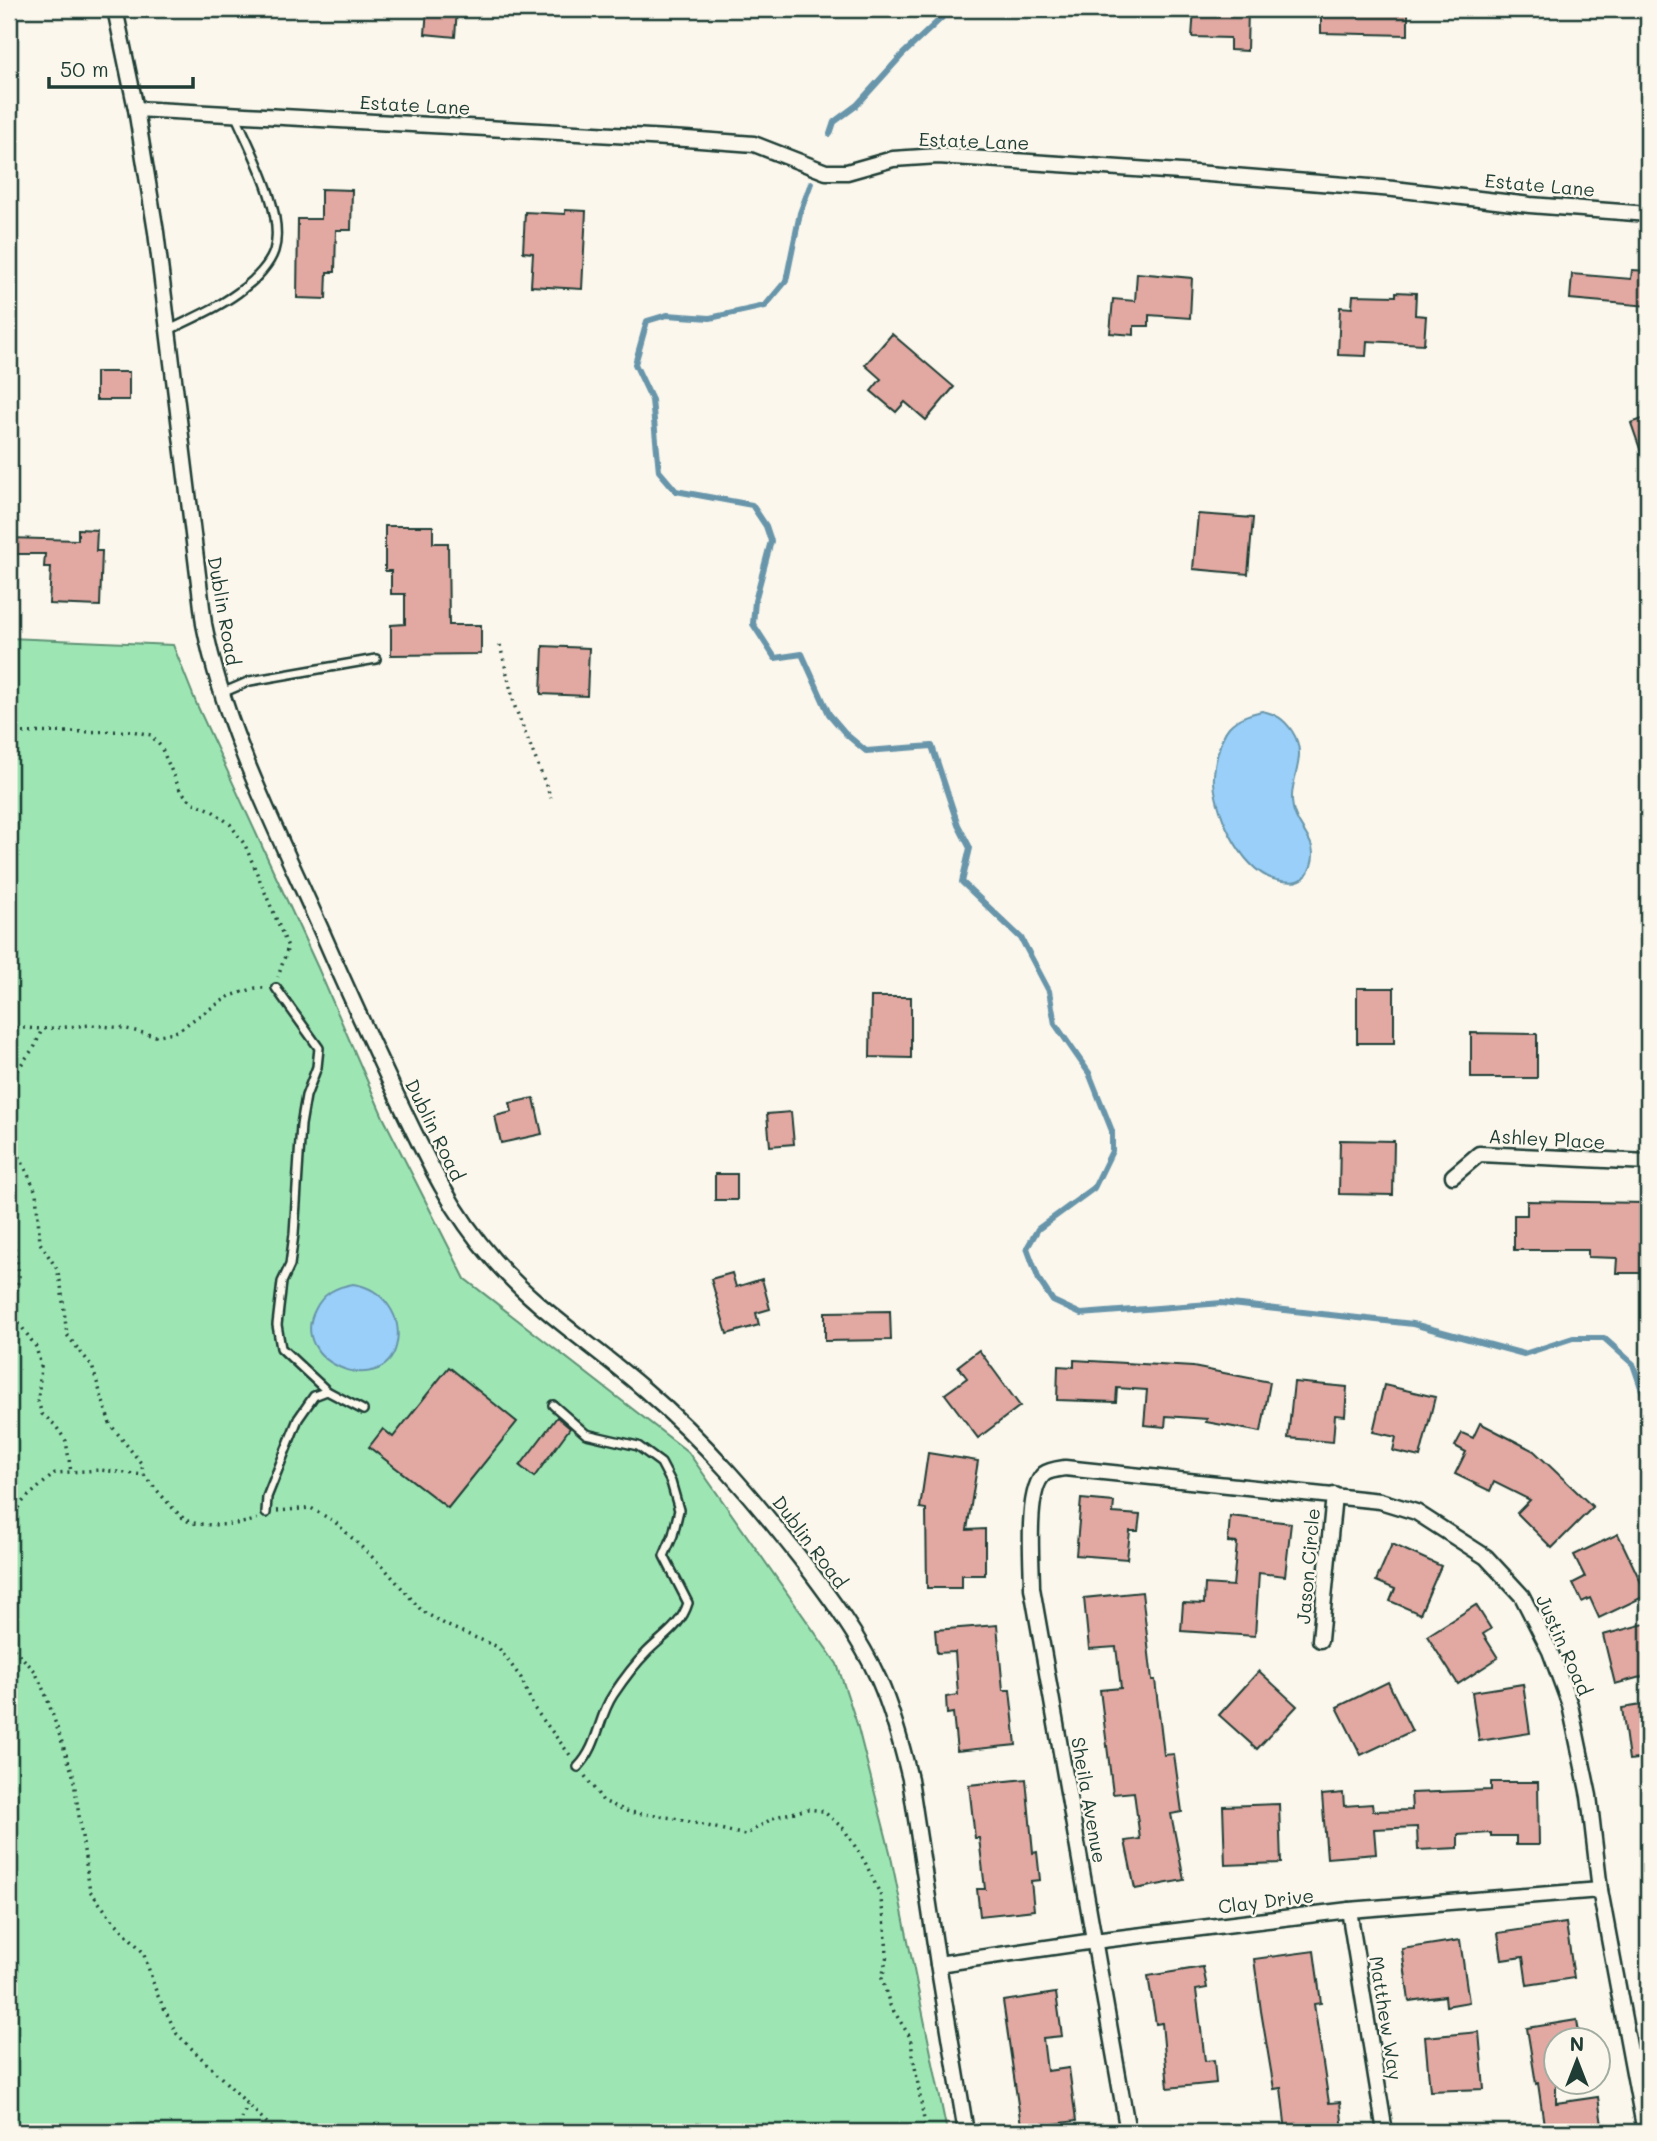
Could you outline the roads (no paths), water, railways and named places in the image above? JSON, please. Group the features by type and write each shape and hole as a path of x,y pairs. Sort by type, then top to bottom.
{"street":[{"name":"Dublin Road","path":"115,9 136,109 156,232 199,597 208,649 221,693 258,786 373,1046 430,1168 448,1200 510,1278 641,1386 713,1452 812,1574 866,1656 886,1699 910,1779 966,2132"},
{"name":"Estate Lane","path":"136,109 754,144 826,172 847,172 893,159 938,156 1394,189 1530,205 1648,214"},
{"name":"Ashley Place","path":"1453,1176 1479,1154 1648,1163"},
{"name":"Justin Road","path":"1042,1475 1065,1468 1380,1501 1416,1513 1486,1557 1522,1596 1550,1651 1570,1705 1589,1796 1600,1890 1645,2132"},
{"name":"Sheila Avenue","path":"1042,1475 1030,1514 1032,1587 1128,2132"},
{"name":"Jason Circle","path":"1320,1640 1334,1495"},
{"name":"Clay Drive","path":"938,1964 1094,1941 1349,1910 1600,1890"},
{"name":"Matthew Way","path":"1349,1910 1385,2132"}],"lane":[{"path":"169,330 245,288 274,252 277,233 272,203 265,181 234,114"},
{"path":"221,693 250,681 376,659"},
{"path":"276,988 319,1048 317,1067 306,1096 301,1125 294,1234 290,1265 282,1282 277,1325 281,1348 327,1391 363,1410"},
{"path":"266,1513 267,1497 298,1419 314,1396 327,1391"},
{"path":"553,1405 586,1434 638,1446 661,1463 671,1482 680,1510 664,1556 688,1603 677,1624 647,1652 612,1696 588,1757 578,1767"}],"water":[{"path":"1262,711 1276,715 1286,723 1297,741 1299,750 1293,808 1313,849 1313,857 1307,874 1295,882 1268,877 1244,857 1226,827 1216,796 1215,769 1226,732 1240,718"},
{"path":"353,1284 374,1291 382,1298 394,1315 397,1325 396,1347 387,1362 374,1370 357,1372 340,1368 325,1358 314,1345 310,1329 315,1310 322,1299 336,1289"}],"waterway":[{"path":"830,134 834,122 857,105 903,54 951,9"},
{"path":"811,183 800,213 786,281 765,306 710,318 667,315 647,321 635,364 652,400 659,471 676,491 752,505 766,526 771,541 755,601 753,624 775,658 802,654 829,714 847,735 866,751 932,746 958,825 970,848 962,882 1021,938 1049,991 1055,1024 1089,1073 1112,1131 1112,1151 1094,1188 1038,1229 1027,1248 1039,1280 1053,1301 1081,1314 1222,1303 1413,1324 1524,1354 1573,1338 1604,1338 1633,1364 1648,1408"}]}
